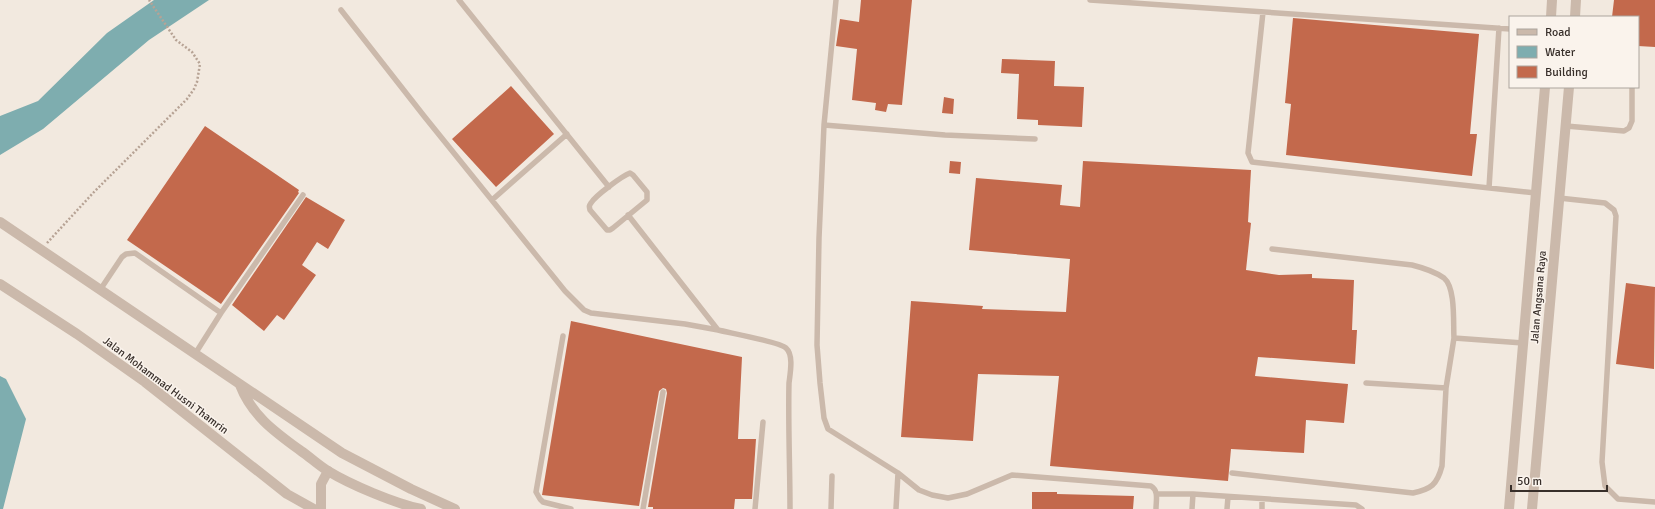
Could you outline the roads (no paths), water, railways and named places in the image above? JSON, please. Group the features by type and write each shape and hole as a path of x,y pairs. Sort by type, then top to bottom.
{"street":[{"path":"1551,16 1552,0"},
{"path":"1575,16 1576,0"},
{"name":"Jalan Angsana Raya","path":"1509,509 1545,88"},
{"name":"Jalan Angsana Raya","path":"1532,509 1569,88"},
{"path":"0,222 342,453 405,486 455,509"},
{"name":"Jalan Mohammad Husni Thamrin","path":"0,284 77,334 145,382 287,494 314,509"},
{"path":"240,385 250,406 267,424 328,471 370,491 421,509"},
{"path":"321,509 321,484 328,471"}],"lane":[{"path":"459,0 609,187"},
{"path":"836,0 824,125 819,238 817,345 824,418 828,429 898,473 919,490 932,495 948,498 967,494 1012,475 1151,486 1155,489 1157,494 1156,509"},
{"path":"1090,0 1509,29"},
{"path":"342,10 565,291 584,310 591,313 685,324 718,330 775,343 782,345 787,349 790,358 788,405 790,509"},
{"path":"1263,12 1248,153 1252,162 1536,193"},
{"path":"1489,188 1499,28"},
{"path":"1566,126 1624,131 1629,128 1632,121 1632,88"},
{"path":"824,125 937,134 1035,139"},
{"path":"492,200 567,134"},
{"path":"630,173 647,192 647,200 610,230 607,230 590,210 591,202 609,187 630,173"},
{"path":"195,354 221,313 303,195"},
{"path":"1559,198 1605,202 1614,210 1616,216 1602,462 1605,486 1618,499 1655,502"},
{"path":"628,215 718,330"},
{"path":"1232,474 1413,493 1427,490 1433,485 1440,474 1442,466 1446,388 1454,338 1451,291 1445,279 1428,269 1412,265 1272,249"},
{"path":"100,290 122,257 126,254 135,253 221,313"},
{"path":"563,336 536,492 540,500 543,502 571,509"},
{"path":"1454,338 1523,343"},
{"path":"1366,383 1446,388"},
{"path":"643,509 663,392"},
{"path":"755,509 763,422"},
{"path":"896,509 898,473"},
{"path":"831,509 832,476"},
{"path":"1157,494 1193,494 1330,506 1356,505 1362,509"},
{"path":"1192,509 1193,494"},
{"path":"1227,509 1228,497"},
{"path":"1262,499 1262,509"},
{"path":"1297,502 1297,509"}],"water":[{"path":"154,0 209,0 149,40 43,129 0,155 0,116 38,101 107,33"},
{"path":"0,376 6,379 26,419 3,509 0,509"}]}
